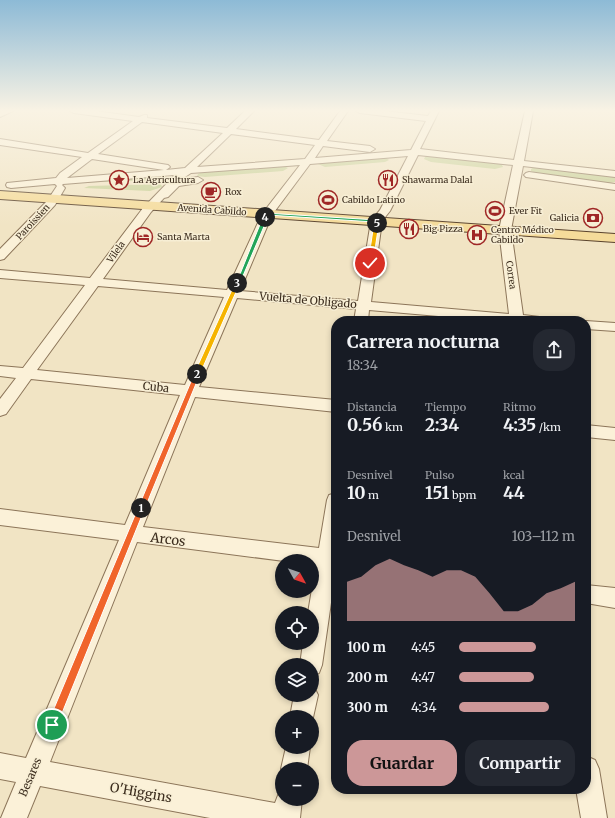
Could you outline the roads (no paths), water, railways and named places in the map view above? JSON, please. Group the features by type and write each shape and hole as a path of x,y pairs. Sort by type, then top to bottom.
{"main road":[{"name":"Avenida Cabildo","path":"6,185 159,199 267,214 381,216"},
{"name":"Avenida Cabildo","path":"0,195 58,189"},
{"name":"Avenida Cabildo","path":"159,199 277,203 381,216 506,225 615,238"},
{"name":"Avenida Cabildo","path":"506,225 615,227"}],"street":[{"path":"47,149 188,171"},
{"name":"Paroissien","path":"0,256 58,189 63,175 100,149"},
{"name":"Vilela","path":"159,199 181,174 188,171 211,149"},
{"name":"Besares","path":"14,818 190,390 267,214 277,203 316,149"},
{"path":"370,149 377,150 382,155"},
{"path":"362,316 381,216 417,149"},
{"name":"Correa","path":"517,316 506,225 520,149"},
{"path":"58,189 188,171 382,155 413,159 422,152 615,187"},
{"name":"Vilela","path":"0,410 147,210 176,183 195,180 300,172 413,159"},
{"path":"515,170 615,174"},
{"path":"188,171 190,177 195,180"},
{"path":"58,189 92,184 132,184 174,181"},
{"name":"Vuelta de Obligado","path":"0,274 476,316"},
{"path":"591,326 615,328"},
{"name":"Cuba","path":"0,371 331,405"},
{"path":"591,432 615,434"},
{"name":"Arcos","path":"0,517 331,559"},
{"path":"312,658 331,564"},
{"path":"591,595 615,598"},
{"name":"O'Higgins","path":"0,766 282,818"},
{"path":"590,794 594,818"},
{"path":"286,818 289,806"}],"place":[{"name":"La Agricultura","path":"119,180"},
{"name":"Shawarma Dalal","path":"388,180"},
{"name":"Rox","path":"211,192"},
{"name":"Cabildo Latino","path":"328,200"},
{"name":"Ever Fit","path":"495,211"},
{"name":"Galicia","path":"593,218"},
{"name":"Big Pizza","path":"409,229"},
{"name":"Centro Médico Cabildo","path":"477,235"},
{"name":"Santa Marta","path":"143,237"}]}
